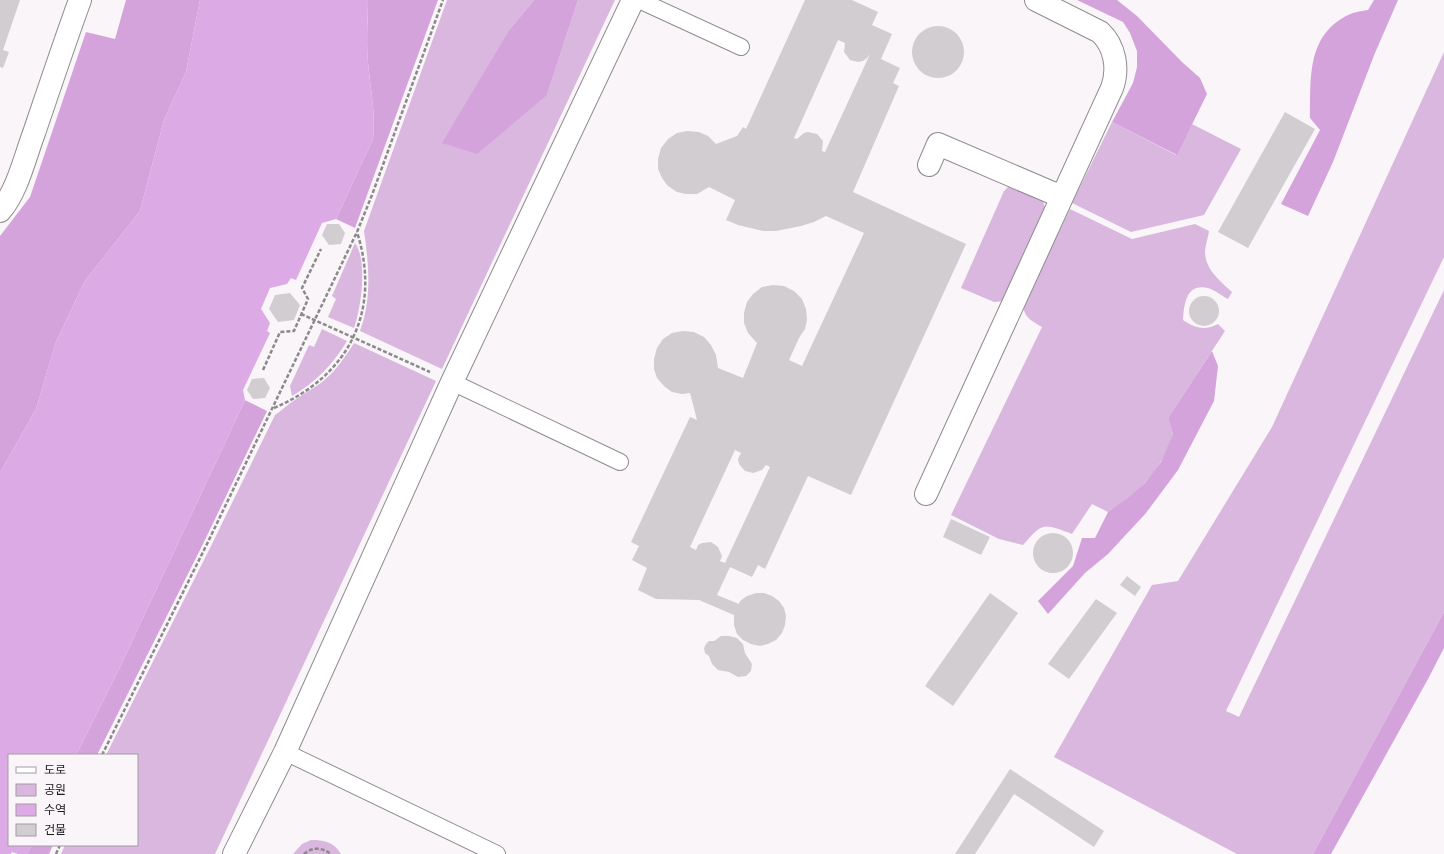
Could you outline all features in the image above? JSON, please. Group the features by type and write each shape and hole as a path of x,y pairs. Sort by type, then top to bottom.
{"street":[{"path":"0,211 5,206 24,166 32,137 80,0"},
{"path":"234,854 284,752 452,382 633,0"},
{"path":"926,494 1116,78 1115,59 1107,38 1100,32 1036,0"},
{"path":"929,165 938,144 1062,197"}],"lane":[{"path":"639,0 741,47"},
{"path":"452,382 620,462"},
{"path":"284,752 497,854"}],"path":[{"path":"102,754 210,539 357,232 372,196 443,0"},
{"path":"273,408 287,402 305,391 330,372 354,338 360,322 364,301 366,271 362,248 357,232"},
{"path":"263,370 280,332 294,331 308,299 302,288 321,249"},
{"path":"301,314 452,382"},
{"path":"304,854 316,848 325,850 331,854"}],"green space":[{"path":"447,0 534,0 510,29 547,95 578,0 615,0 442,369 360,331 364,319 368,294 368,269 364,231"},
{"path":"1444,52 1444,257 1226,711 1239,717 1444,290 1444,612 1313,854 1237,854 1054,757 1152,585 1178,581 1272,427"},
{"path":"1112,122 1176,155 1192,124 1241,149 1204,215 1131,232 1072,203"},
{"path":"1009,186 1043,200 1045,209 1004,301 994,302 961,288 1004,191"},
{"path":"1070,209 1132,239 1195,224 1209,231 1205,248 1208,265 1214,275 1232,292 1228,299 1211,289 1201,287 1195,289 1188,296 1184,308 1183,320 1200,328 1218,324 1225,331 1168,418 1173,434 1162,460 1155,471 1130,497 1108,512 1092,504 1072,534 1055,528 1044,527 1035,532 1023,545 999,539 951,515 1042,327 1028,317 1023,306"},
{"path":"355,243 359,251 361,261 362,285 359,309 354,328 328,317 336,299 332,296"},
{"path":"322,329 347,341 330,365 316,379 292,396 290,386 309,345 314,347"},
{"path":"354,343 436,381 215,854 61,854 65,846 138,846 138,754 107,754 275,415 294,400 315,387 340,364"},
{"path":"311,840 328,842 332,844 341,854 293,854 302,844"}],"shaded area":[{"path":"126,0 200,0 186,72 164,120 140,211 85,281 56,342 36,409 0,473 0,236 30,197 86,32 115,39"},
{"path":"368,0 438,0 355,228 336,219 373,139 373,110 367,54"},
{"path":"534,0 578,0 547,95 477,154 442,143 510,29"},
{"path":"1077,0 1117,0 1137,16 1182,62 1200,78 1207,94 1177,155 1112,122 1133,83 1137,67 1137,51 1130,33 1123,22"},
{"path":"1374,0 1398,0 1375,53 1333,162 1308,216 1281,204 1320,130 1310,118 1310,88 1314,60 1324,34 1334,24 1350,14 1368,10"},
{"path":"1212,351 1218,366 1214,401 1178,470 1146,513 1108,554 1085,573 1048,614 1038,601 1073,566 1082,538 1095,538 1108,512 1128,498 1145,483 1161,462 1173,434 1168,418"},
{"path":"245,400 267,411 203,544 98,754 76,754 120,667"},
{"path":"1444,612 1444,648 1428,679 1331,854 1313,854"},
{"path":"31,846 53,846 49,854 27,854"}],"water":[{"path":"200,0 368,0 367,54 373,110 373,139 336,219 322,223 296,280 291,278 287,284 270,288 261,309 270,323 267,331 270,333 243,390 245,400 120,667 76,754 8,754 8,846 31,846 27,854 12,852 11,854 0,854 0,473 36,409 56,342 85,281 140,211 164,120 186,72"}],"building":[{"path":"0,0 20,0 3,50 9,52 3,68 0,67"},
{"path":"805,0 852,0 878,12 872,25 892,34 881,59 900,68 893,83 899,86 853,192 966,244 851,495 808,476 765,569 758,565 752,577 730,567 717,595 739,604 740,601 747,596 756,593 764,593 779,601 784,608 786,616 782,633 776,640 760,646 743,640 737,634 734,625 734,615 699,600 656,599 638,590 647,568 632,560 639,546 631,542 690,417 697,420 690,393 682,394 672,392 657,378 654,369 654,359 657,348 663,339 672,333 683,331 694,332 704,337 711,345 716,355 718,368 743,378 757,343 748,333 744,323 744,313 747,302 753,294 762,287 773,285 784,286 794,291 802,299 806,309 807,320 805,329 799,338 789,360 802,366 864,233 826,216 801,226 776,231 763,231 738,225 726,220 735,200 709,187 697,194 677,192 668,186 662,178 658,169 658,159 661,148 668,139 677,133 687,131 699,132 708,136 716,144 737,136 743,127 746,129","holes":["838,40 845,43 844,52 850,60 858,62 863,61 870,54 825,152 822,151 823,141 817,134 808,132 804,133 797,139 794,138","735,450 741,453 738,459 739,464 745,471 753,473 762,470 766,465 770,467 725,563 720,561 722,556 718,547 711,542 698,545 696,550 690,547"]},
{"path":"933,26 943,26 957,33 964,47 964,57 957,71 943,78 933,78 923,74 916,67 912,57 912,47 916,37 923,30"},
{"path":"1285,112 1315,129 1248,248 1218,232"},
{"path":"327,224 339,224 345,233 341,244 329,245 322,235"},
{"path":"290,293 300,305 294,320 278,322 269,309 275,295"},
{"path":"1204,296 1215,300 1219,311 1215,322 1204,326 1193,322 1189,311 1193,300"},
{"path":"264,378 270,388 265,398 253,399 247,390 252,379"},
{"path":"951,519 990,537 981,555 943,537"},
{"path":"1053,533 1061,535 1067,539 1071,545 1073,553 1071,561 1067,567 1061,571 1053,573 1045,571 1039,567 1035,561 1033,553 1035,545 1039,539 1045,535"},
{"path":"1127,576 1141,587 1135,596 1120,585"},
{"path":"990,593 1018,613 953,706 925,686"},
{"path":"1096,599 1117,613 1069,679 1048,664"},
{"path":"721,636 737,638 743,644 745,653 752,664 751,671 746,676 738,677 729,672 718,670 712,664 709,656 705,653 704,648 706,644 709,641 714,641"},
{"path":"1010,769 1104,831 1094,847 1014,794 975,854 955,854"}]}
